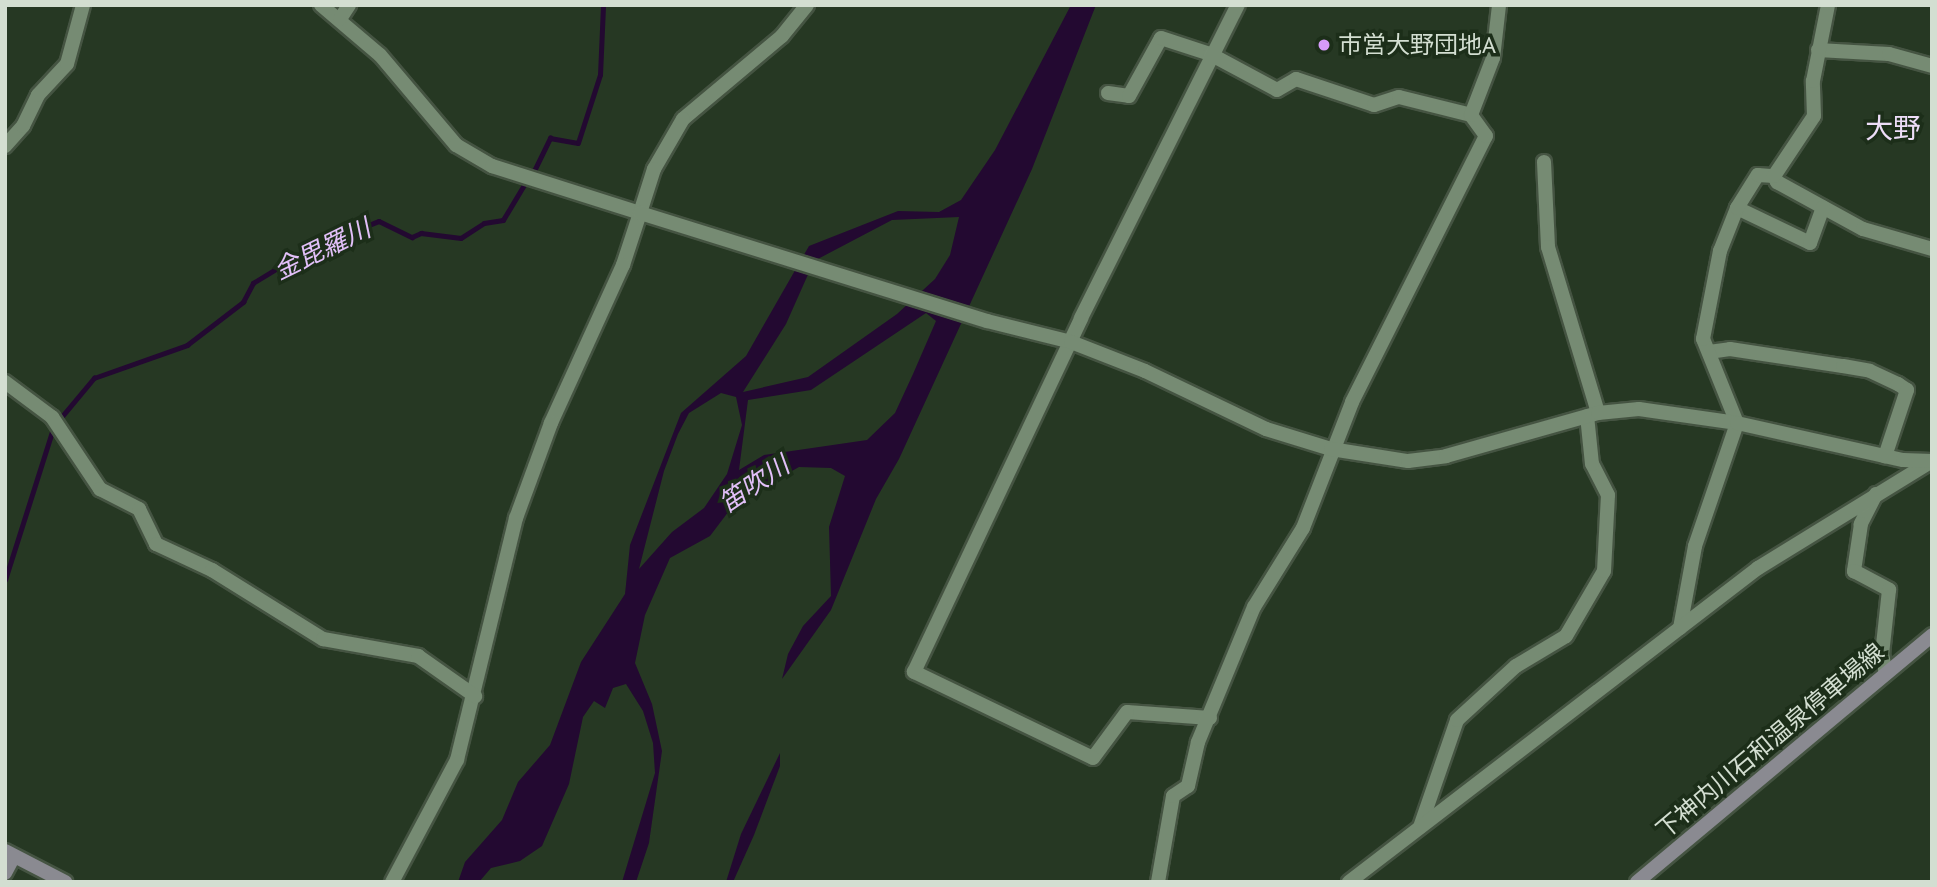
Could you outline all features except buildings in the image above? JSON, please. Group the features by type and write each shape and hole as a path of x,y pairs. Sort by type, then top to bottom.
{"main road":[{"name":"下神内川石和温泉停車場線","path":"1637,882 1932,635"},
{"path":"5,873 10,853 65,882"}],"street":[{"path":"5,146 23,126 38,95 66,64 83,5"},
{"path":"321,5 380,55 456,145 492,166 987,321 1071,342 1145,371 1266,429 1331,449 1408,461 1446,456 1592,414 1639,409 1737,424 1885,456 1931,461"},
{"path":"340,19 349,5"},
{"path":"392,882 457,760 475,696 516,517 551,423 623,265 654,169 683,119 775,43 807,5"},
{"path":"1210,718 1127,712 1100,754 1093,758 914,673 1210,54 1238,5"},
{"path":"1471,115 1493,58 1499,5"},
{"path":"1774,176 1814,116 1818,50 1828,5"},
{"path":"1108,93 1129,96 1161,38 1210,54 1277,90 1296,79 1374,106 1399,97 1471,115 1486,136 1331,449 1303,528 1254,607 1198,742 1188,786 1173,796 1158,882"},
{"path":"1818,50 1889,54 1932,66"},
{"path":"1420,827 1457,720 1516,666 1566,636 1604,571 1608,495 1592,464 1592,414 1548,247 1544,162"},
{"path":"1681,628 1695,545 1737,424 1703,339 1720,251 1737,208 1758,175 1774,176"},
{"path":"1774,176 1777,182 1863,229 1932,249"},
{"path":"1737,208 1810,243 1823,207"},
{"path":"1709,352 1730,349 1843,366 1870,371 1898,384 1907,390 1885,456"},
{"path":"5,382 52,417 100,489 139,509 156,544 212,570 323,639 418,656 475,696"},
{"path":"1349,882 1759,568 1931,461"},
{"path":"1877,493 1861,524 1854,572 1889,590 1882,654 1885,674"}],"water":[{"name":"笛吹川","path":"1071,5 1096,5 1032,169 899,459 876,499 831,610 782,679 788,654 803,626 831,596 829,527 845,476 831,468 799,467 735,503 710,536 670,558 645,615 635,663 652,704 662,751 649,843 636,882 622,882 655,773 653,743 643,711 626,684 613,688 605,708 594,701 583,717 569,784 542,846 520,861 491,868 479,882 458,882 465,862 502,820 518,782 550,745 581,662 625,594 630,545 681,413 746,356 809,246 898,211 939,212 961,200 995,150","holes":["959,217 950,255 935,279 897,314 808,377 743,392 786,324 814,261 892,220","926,313 936,321 895,413 867,440 764,455 739,470 748,400 811,390","721,393 736,397 742,425 727,474 704,508 672,532 639,569 664,471 689,413"]},
{"path":"780,753 780,766 754,835 733,882 726,882 741,834"}],"waterway":[{"name":"金毘羅川","path":"534,171 550,138 578,143 600,75 603,5"},
{"name":"金毘羅川","path":"59,420 94,378 187,345 243,302 253,283 309,249 379,221 412,237 421,233 461,238 484,223 503,220 524,185"},
{"name":"金毘羅川","path":"5,580 52,432"}],"place":[{"name":"市営大野団地A","path":"1324,45"}],"district":[{"name":"大野","path":"1893,128"}]}
